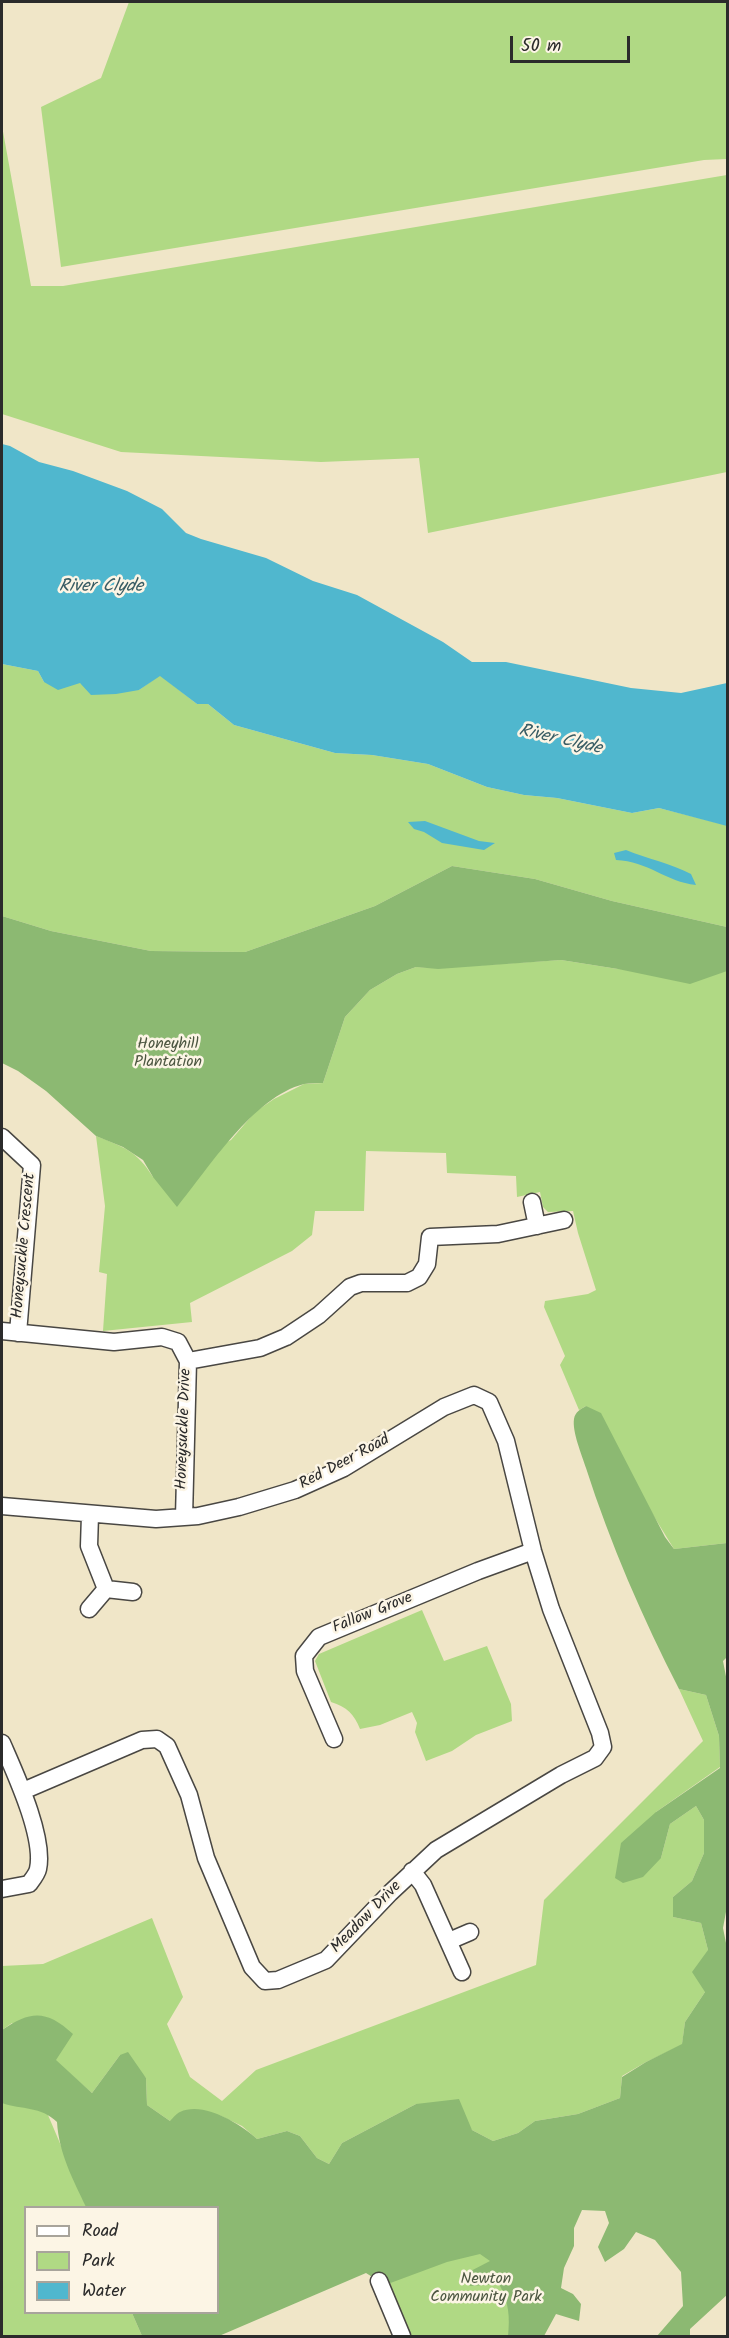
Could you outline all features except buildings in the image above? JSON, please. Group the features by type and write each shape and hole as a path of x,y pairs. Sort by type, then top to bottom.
{"street":[{"name":"Honeysuckle Crescent","path":"2,1137 32,1165 10,1332"},
{"path":"532,1202 537,1226"},
{"path":"188,1361 260,1348 286,1337 319,1315 350,1287 361,1283 407,1282 419,1277 428,1264 430,1237 498,1234 564,1220"},
{"name":"Honeysuckle Drive","path":"10,1332 114,1342 162,1337 178,1342 188,1361 184,1517"},
{"name":"Red Deer Road","path":"2,1506 156,1519 184,1517 239,1507 295,1490 344,1468 444,1407 474,1395 489,1402 506,1441 533,1551"},
{"path":"90,1515 89,1546 106,1589"},
{"name":"Fallow Grove","path":"334,1739 305,1671 304,1656 319,1636 533,1551"},
{"name":"Meadow Drive","path":"23,1791 142,1740 157,1739 167,1746 189,1795 211,1869 252,1967 265,1981 278,1980 326,1960 412,1871 436,1850 561,1775 595,1758 603,1747 600,1733 551,1609 533,1551"},
{"path":"106,1589 133,1592"},
{"path":"89,1609 106,1589"},
{"path":"2,1743 23,1791 38,1846 38,1870 28,1884 2,1889"},
{"path":"412,1871 423,1885 462,1972"},
{"path":"449,1941 470,1932"},
{"path":"379,2281 402,2337"}],"green space":[{"path":"129,2 727,2 727,159 704,160 61,267 41,107 101,78"},
{"path":"2,126 31,286 63,286 727,175 727,472 428,533 419,458 321,462 121,452 2,414"},
{"path":"2,664 38,671 44,682 80,683 139,690 160,675 197,704 208,704 234,725 335,753 372,755 428,764 487,787 524,795 557,798 632,813 659,808 726,825 728,826 727,927 612,901 535,879 452,866 375,906 245,952 151,951 51,931 2,916"},
{"name":"Honeyhill Plantation","path":"452,866 535,879 612,901 727,927 727,971 690,984 561,960 438,969 416,967 397,974 370,990 345,1017 323,1083 304,1084 285,1091 267,1103 233,1136 177,1207 153,1177 143,1160 123,1147 96,1136 46,1091 18,1071 2,1063 2,916 51,931 151,951 245,952 375,906"},
{"path":"561,960 618,969 727,971 727,1543 674,1549 586,1406 579,1410 560,1365 565,1356 544,1307 545,1301 588,1294 596,1290 573,1211 548,1212 543,1207 540,1192 517,1197 516,1176 447,1173 446,1153 366,1151 364,1211 315,1211 312,1235 292,1251 190,1303 192,1322 103,1331 107,1274 99,1272 105,1206 96,1136 129,1151 141,1161 153,1177 231,1140 255,1112 274,1099 304,1084 323,1083 345,1017 370,990 397,974 416,967 438,968"},
{"path":"586,1406 601,1413 665,1537 674,1549 727,1543 728,1656 723,1661 728,1687 728,1901 723,1928 728,1953 728,2294 690,2329 690,2336 657,2336 683,2306 681,2272 655,2240 636,2232 624,2249 605,2262 598,2247 609,2223 605,2211 582,2210 574,2228 574,2246 564,2268 561,2288 573,2294 581,2304 579,2321 556,2314 544,2336 508,2336 508,2310 499,2284 470,2286 463,2275 490,2261 480,2254 447,2262 385,2285 366,2273 219,2336 142,2336 132,2314 219,2314 219,2206 86,2206 64,2156 57,2122 44,2113 2,2103 2,2030 12,2023 39,2015 55,2020 64,2026 73,2034 56,2060 92,2093 120,2055 128,2052 146,2078 147,2105 170,2121 180,2112 200,2109 231,2121 257,2139 287,2131 300,2136 317,2158 329,2164 342,2143 416,2104 459,2099 472,2130 493,2141 518,2133 535,2121 578,2114 620,2098 622,2077 682,2044 685,2022 705,1992 692,1972 708,1950 701,1923 673,1917 673,1897 692,1881 704,1853 704,1820 696,1806 670,1824 661,1858 643,1877 623,1883 615,1878 621,1843 656,1812 720,1768 719,1736 706,1695 679,1689 640,1608 616,1552 578,1444 574,1419 578,1411"},
{"path":"422,1610 444,1661 487,1646 511,1704 512,1721 476,1735 452,1751 426,1761 415,1732 417,1723 412,1712 380,1725 360,1729 349,1712 331,1702 315,1661 319,1654"},
{"path":"679,1689 706,1695 719,1736 720,1767 656,1812 661,1858 670,1824 696,1806 704,1820 704,1853 692,1881 673,1897 673,1917 701,1923 708,1950 705,1992 685,2022 682,2045 622,2076 620,2098 578,2114 535,2121 518,2133 493,2141 431,2104 416,2104 342,2143 329,2164 317,2158 300,2136 287,2131 257,2139 242,2126 219,2115 170,2121 147,2105 146,2078 120,2055 92,2093 12,2023 2,2030 2,1966 43,1964 152,1918 183,1997 167,2024 190,2077 222,2101 256,2070 536,1965 544,1900 703,1741"},
{"path":"2,2077 34,2082 87,2206 24,2206 24,2314 132,2314 142,2336 2,2336"},
{"name":"Newton Community Park","path":"535,2221 520,2336 407,2336 380,2278"}],"water":[{"name":"River Clyde","path":"2,444 39,462 73,471 127,491 162,509 186,533 266,558 313,581 357,595 443,642 472,662 506,662 631,688 681,693 727,683 727,826 659,808 632,813 557,798 524,795 487,787 428,764 372,755 335,753 234,725 208,704 197,704 160,676 139,690 91,695 80,683 58,690 44,682 38,671 2,664"},
{"path":"425,821 479,841 495,843 484,850 442,843 414,829 408,822"},
{"path":"626,850 691,874 696,885 675,880 638,864 616,860 614,853"}]}
